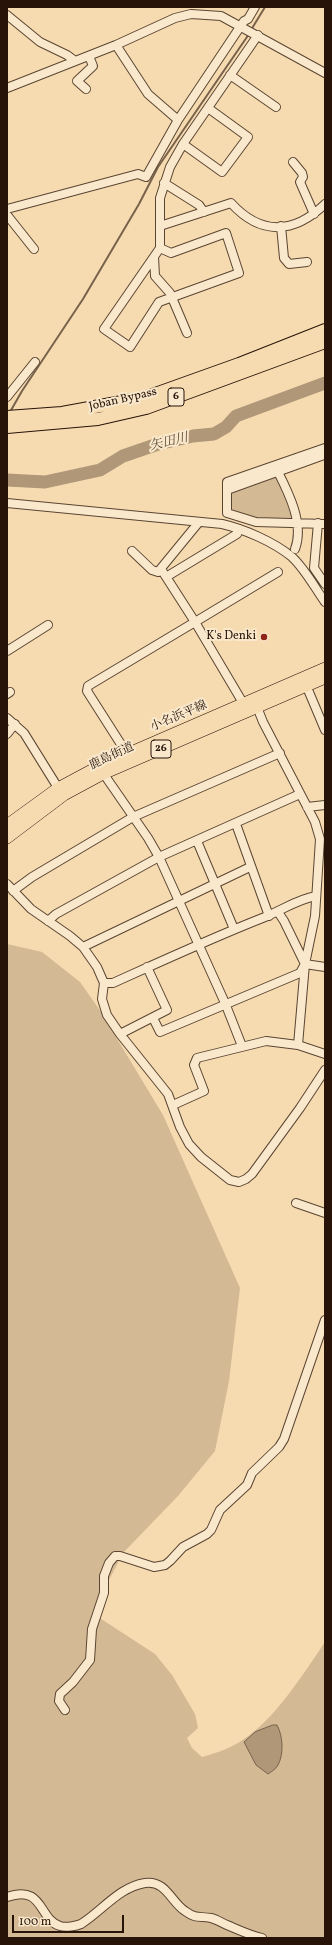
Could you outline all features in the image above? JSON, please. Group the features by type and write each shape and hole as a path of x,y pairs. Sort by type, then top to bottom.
{"highway":[{"name":"Joban Bypass","path":"7,417 98,408 144,398 239,364 325,330"},
{"name":"Joban Bypass","path":"7,427 21,427 98,419 146,408 325,342"}],"main road":[{"name":"小名浜平線","path":"7,825 61,792 101,770 249,707 325,668"},
{"name":"26","path":"249,707 325,678"},
{"name":"26","path":"7,838 61,792"}],"street":[{"path":"7,209 138,174 146,176 178,120 255,7"},
{"path":"7,88 116,45 175,18 190,14 221,16 325,73"},
{"path":"7,15 40,42 67,54 74,61"},
{"path":"160,248 171,253 226,233 240,273 159,302 130,346 104,329 160,248 160,198 170,167 183,144 258,35"},
{"path":"116,45 148,94 178,120"},
{"path":"86,89 77,81 92,66 89,56"},
{"path":"230,75 276,108"},
{"path":"183,144 222,172 248,137 208,108"},
{"path":"293,162 302,173 303,177 300,182 314,214"},
{"path":"164,183 199,205 204,212"},
{"path":"160,226 231,203 246,218 256,224 271,227 281,226 306,220 325,204"},
{"path":"7,215 34,249"},
{"path":"281,226 284,258 290,264 307,262"},
{"path":"154,257 154,276 167,289 187,333"},
{"path":"9,393 35,362"},
{"path":"324,454 227,482 227,513 256,522 297,522 322,524 314,568 325,584"},
{"path":"276,469 289,496 297,522 298,528 295,548"},
{"path":"7,504 222,524 245,531 291,557 325,602"},
{"path":"132,551 156,572 161,569 199,522"},
{"path":"166,577 237,534"},
{"path":"161,569 280,753 315,822 323,846 316,896 315,916 305,964 298,1045"},
{"path":"124,749 88,691 88,686 278,572"},
{"path":"7,651 48,625"},
{"path":"306,685 325,730"},
{"path":"7,718 24,733 61,792"},
{"path":"7,734 15,724"},
{"path":"13,891 133,817 280,753"},
{"path":"101,770 159,857 225,1003 242,1046"},
{"path":"48,921 56,914 159,857 236,824 300,794"},
{"path":"307,807 325,805"},
{"path":"236,824 250,867 269,916"},
{"path":"197,841 234,929"},
{"path":"83,947 250,867"},
{"path":"7,884 32,909 83,947 97,967 104,983 102,999 108,1015 120,1034 168,1094 180,1127 189,1144 200,1157 230,1180 239,1182 252,1174 300,1108 325,1070"},
{"path":"104,983 113,983 199,944 269,916 306,898 316,896"},
{"path":"278,912 305,964"},
{"path":"305,964 325,967"},
{"path":"153,1018 160,1032 225,1003 300,973 305,964"},
{"path":"120,1034 167,1010 147,967"},
{"path":"173,1105 204,1091 194,1065 197,1058 266,1041 298,1045 325,1054"},
{"path":"296,1203 325,1213"},
{"path":"65,1710 60,1701 60,1694 73,1682 90,1660 91,1635 104,1593 104,1576 109,1563 115,1556 120,1556 149,1566 159,1567 170,1561 183,1547 207,1534 211,1530 220,1510 247,1485 252,1473 279,1447 284,1439 325,1320"},
{"path":"7,1897 17,1893 31,1896 39,1902 52,1920 60,1926 68,1927 80,1924 111,1900 134,1886 152,1883 162,1887 169,1893 178,1906 195,1917 211,1918 247,1934 262,1938"}],"shaded area":[{"path":"273,471 292,516 290,519 252,517 231,509 230,487"},
{"path":"7,944 42,952 80,982 99,1009 163,1115 240,1288 229,1381 215,1451 178,1496 123,1553 92,1613 155,1654 172,1675 195,1714 198,1728 187,1738 192,1748 202,1757 234,1745 256,1730 267,1720 288,1695 325,1642 325,1938 7,1938"},
{"path":"273,1725 277,1725 279,1729 282,1740 282,1750 278,1765 268,1774 256,1765 244,1742 255,1732"}],"waterway":[{"path":"251,30 265,7"},
{"path":"10,412 22,391 83,299 139,204 158,167 249,34"},
{"name":"矢田川","path":"7,480 45,482 100,470 123,456 158,444 193,436 214,434 226,427 236,416 325,383"}],"place":[{"name":"K's Denki","path":"264,637"}]}
